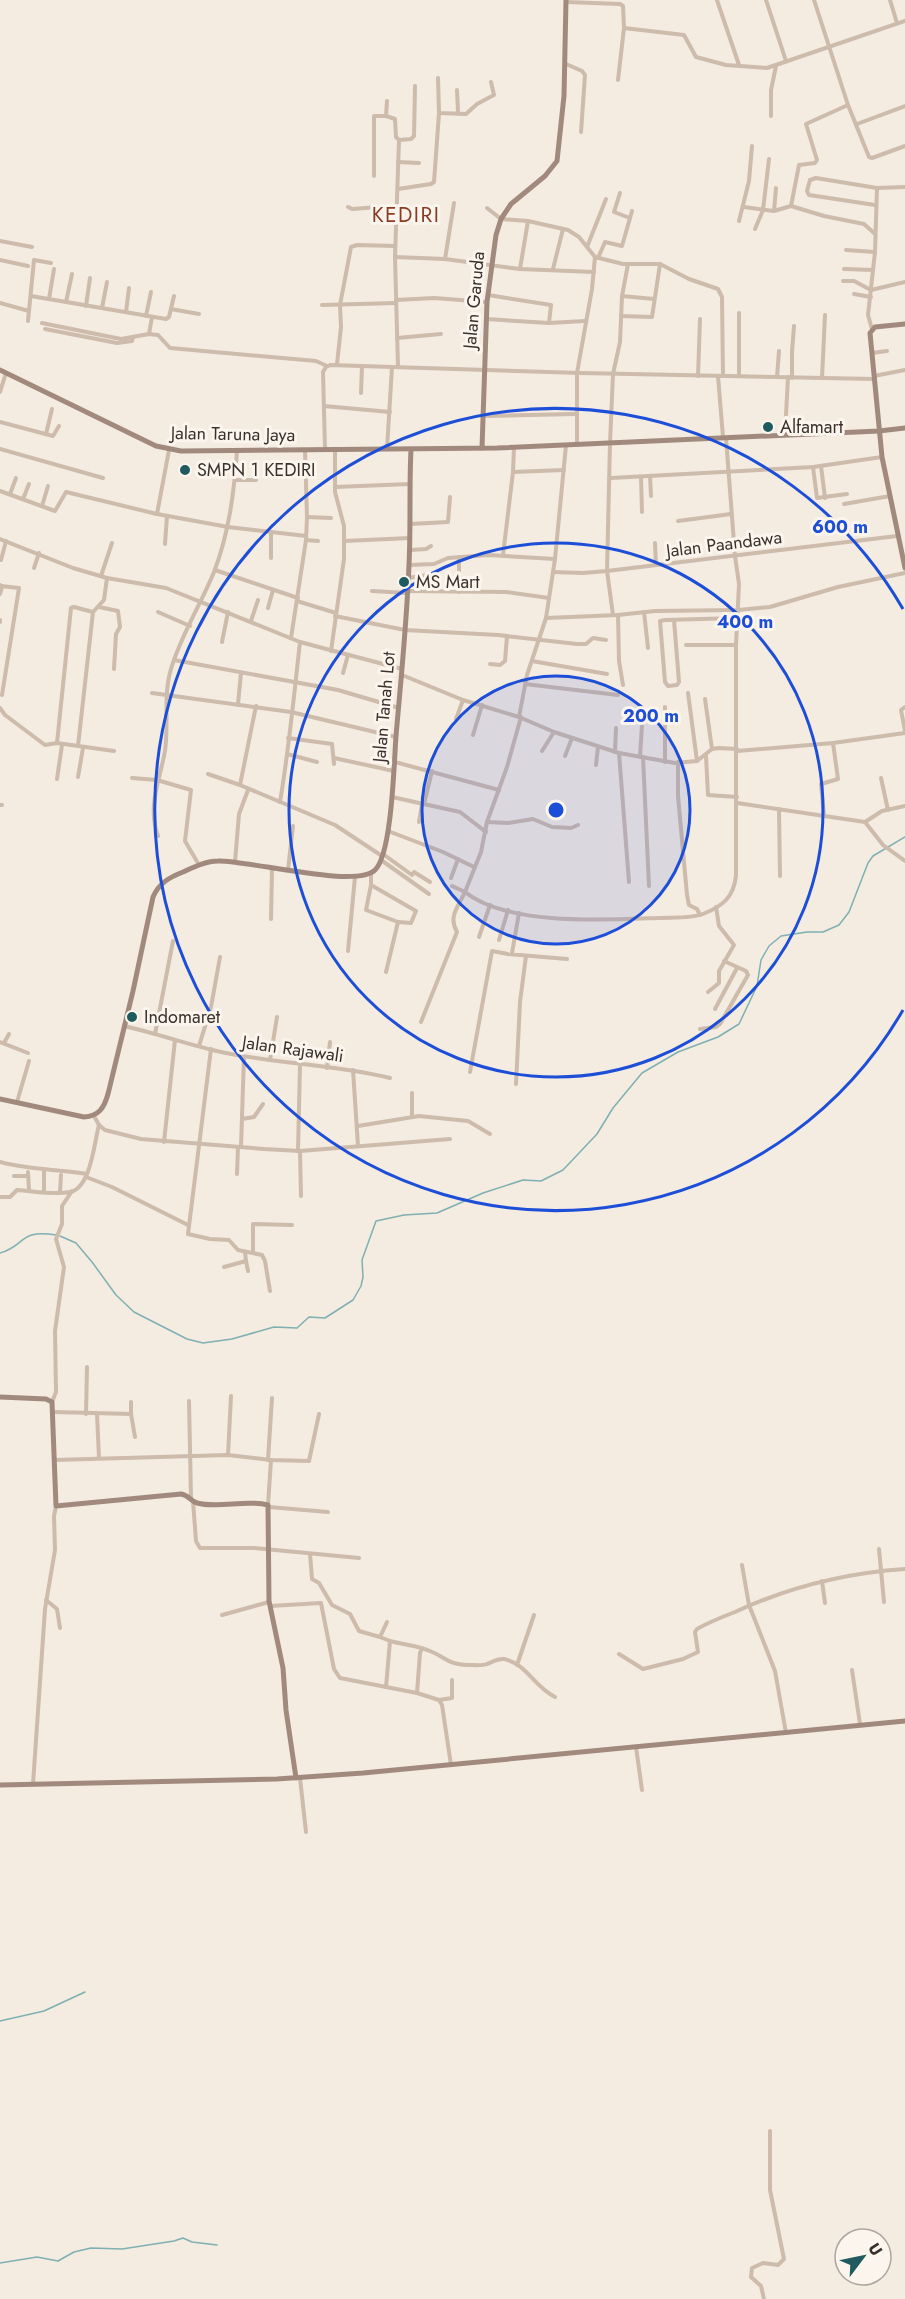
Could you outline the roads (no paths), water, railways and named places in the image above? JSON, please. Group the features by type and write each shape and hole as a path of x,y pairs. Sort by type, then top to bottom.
{"street":[{"path":"717,0 739,65"},
{"path":"766,0 786,62"},
{"path":"814,0 848,105 870,158 905,146"},
{"path":"890,0 897,23"},
{"path":"581,132 585,75 566,64 566,1 622,5 624,8 618,80"},
{"path":"624,28 684,35 696,57 726,65 766,68 905,21"},
{"name":"Jalan Garuda","path":"482,448 486,319 496,235 501,219 517,197 545,176 558,161 566,64"},
{"path":"771,116 771,90 776,66"},
{"path":"398,189 434,182 439,113 438,78"},
{"path":"439,113 466,114 477,104 494,95 491,82"},
{"path":"399,140 411,139 414,136 415,86"},
{"path":"457,90 458,112"},
{"path":"386,116 387,101"},
{"path":"791,206 799,165 815,163 817,160 805,128 806,124 848,105"},
{"path":"857,124 905,106"},
{"path":"374,176 374,117 376,115 386,116 396,120 396,137 399,140 399,204 396,211 395,246 397,338 387,449"},
{"path":"739,221 749,181 752,146"},
{"path":"755,228 763,210 769,159"},
{"path":"398,162 419,163"},
{"path":"875,205 810,195 807,191 810,180 813,178 877,188 905,187"},
{"path":"774,212 776,188"},
{"path":"877,188 874,218 875,252 868,315 872,329 872,353 882,458 905,568"},
{"path":"620,193 614,212 630,218"},
{"path":"587,247 606,199"},
{"path":"445,259 454,203"},
{"path":"744,207 774,212 791,206 824,216 864,224 874,233"},
{"path":"348,207 396,211"},
{"path":"452,885 474,899 519,913 587,919 700,915 728,899 735,885 736,645 739,584 724,437 721,376 722,297 720,291 660,264 628,264 596,257 574,233 528,221 501,219 487,208"},
{"path":"577,445 577,373 596,257 605,242 622,246 632,211"},
{"path":"864,224 874,218"},
{"path":"520,269 528,221"},
{"path":"553,269 563,229"},
{"path":"0,241 32,247"},
{"path":"337,364 340,305 352,246 395,246"},
{"path":"846,250 875,252"},
{"path":"395,257 445,259 520,269 594,272"},
{"path":"0,260 28,266"},
{"path":"28,321 34,260 51,264"},
{"path":"623,685 616,615 607,571 614,374 620,342 622,296 628,264"},
{"path":"621,316 652,317 660,264"},
{"path":"49,299 54,269"},
{"path":"844,269 873,270"},
{"path":"66,302 72,274"},
{"path":"86,306 90,278"},
{"path":"843,281 854,281 871,290 905,282"},
{"path":"102,308 107,282"},
{"path":"126,312 129,288"},
{"path":"146,316 151,292"},
{"path":"854,294 871,297"},
{"path":"31,296 167,318 174,296"},
{"path":"622,296 654,299"},
{"path":"322,304 340,305 435,298 488,298 551,305 549,323"},
{"path":"0,303 29,311"},
{"path":"171,309 199,314"},
{"path":"739,313 739,376"},
{"path":"822,378 825,315"},
{"path":"149,334 152,317"},
{"path":"486,319 549,323 585,321"},
{"path":"698,376 700,319"},
{"path":"42,323 121,339 149,334 163,338 170,348 316,361 327,366 337,364 577,373 822,378 874,378 905,370"},
{"path":"872,329 905,324"},
{"path":"785,434 794,326"},
{"path":"45,329 117,343 132,341 133,337"},
{"path":"397,338 441,334"},
{"path":"777,377 778,351"},
{"path":"872,353 887,351"},
{"path":"325,449 323,372 327,366"},
{"path":"361,393 362,366"},
{"name":"Jalan Taruna Jaya","path":"0,370 147,442 170,450 411,450"},
{"path":"0,392 7,373"},
{"path":"324,406 390,412"},
{"path":"46,434 52,409"},
{"path":"483,416 576,414"},
{"path":"0,422 55,436 59,426"},
{"path":"411,450 577,445 905,428"},
{"path":"421,1022 457,934 452,919 481,852 487,822 499,790 520,717 525,684 546,618 555,558 566,445"},
{"path":"503,555 514,447"},
{"path":"0,449 103,478"},
{"path":"331,651 344,559 343,518 335,487 335,449"},
{"path":"157,514 170,450"},
{"path":"291,638 306,538 305,450"},
{"name":"Jalan Tanah Lot","path":"371,874 382,857 392,797 410,550 411,450"},
{"path":"158,836 152,817 157,780 165,748 166,696 174,660 214,570 228,527 237,451"},
{"path":"610,478 813,467 882,458"},
{"path":"821,466 825,498"},
{"path":"813,467 818,499 847,494"},
{"path":"513,472 564,470"},
{"path":"650,476 651,496"},
{"path":"641,477 642,512"},
{"path":"10,495 16,478"},
{"path":"235,480 256,480"},
{"path":"23,499 29,484"},
{"path":"335,487 410,484"},
{"path":"42,506 48,486"},
{"path":"0,491 56,511 66,492 167,516 318,541"},
{"path":"844,504 890,496"},
{"path":"410,524 448,522 450,520 450,497"},
{"path":"678,521 731,514"},
{"path":"165,544 167,516"},
{"path":"307,517 331,518"},
{"path":"271,532 271,558"},
{"name":"Jalan Paandawa","path":"553,572 607,571 897,536"},
{"path":"344,541 410,538"},
{"path":"0,539 73,568 107,578 166,588 300,642 402,672 463,699 520,717 598,747 664,762 697,761 712,749 737,750 833,743 905,732 900,714 900,710 905,707"},
{"path":"1,560 6,541"},
{"path":"101,576 112,543"},
{"path":"655,543 656,565"},
{"path":"410,550 426,549 431,546"},
{"path":"34,568 39,553"},
{"path":"409,565 434,564 448,558 459,557 503,555 555,558"},
{"path":"459,557 459,592"},
{"path":"214,570 336,614 405,630 507,636 585,645 593,638 606,640"},
{"path":"546,618 644,612 738,610 776,606 838,587 905,573"},
{"path":"408,578 428,575"},
{"path":"78,746 93,612 104,600 107,578"},
{"path":"0,594 0,585 19,588 2,695"},
{"path":"268,608 273,590"},
{"path":"372,591 506,592 549,598"},
{"path":"251,621 258,600"},
{"path":"57,743 71,608 76,607 93,612"},
{"path":"99,607 118,610 120,627 116,634 114,669"},
{"path":"158,612 190,626"},
{"path":"222,642 228,612"},
{"path":"644,612 648,648"},
{"path":"674,620 679,682 677,685 668,686 665,682 659,622 662,620 738,618"},
{"path":"490,664 500,665 505,661 507,636"},
{"path":"280,802 300,642"},
{"path":"686,645 736,645"},
{"path":"343,673 348,655"},
{"path":"174,660 338,690 399,708"},
{"path":"532,661 607,674"},
{"path":"238,704 241,673"},
{"path":"525,684 618,695"},
{"path":"152,693 291,712 396,737"},
{"path":"688,693 697,761"},
{"path":"456,719 463,699"},
{"path":"705,699 712,749"},
{"path":"473,735 482,705"},
{"path":"240,785 256,706"},
{"path":"664,762 665,707"},
{"path":"0,708 5,715 42,744 48,746 57,743 114,751"},
{"path":"643,709 642,757 649,886"},
{"path":"616,728 630,882"},
{"path":"542,751 554,732"},
{"path":"288,738 332,744 333,764"},
{"path":"565,756 572,738"},
{"path":"824,816 821,784 838,778 833,743"},
{"path":"57,779 62,744"},
{"path":"596,765 598,747"},
{"path":"78,777 83,748"},
{"path":"287,754 317,762"},
{"path":"705,755 708,795 737,797"},
{"path":"334,758 394,771"},
{"path":"394,762 499,790"},
{"path":"678,762 680,825 689,905 697,909 700,915"},
{"path":"419,822 432,771"},
{"path":"208,774 335,825 382,857 412,875 414,872 430,882"},
{"path":"132,778 157,780 191,790 185,841 199,866"},
{"path":"881,778 888,810"},
{"path":"235,863 239,814 248,790"},
{"path":"392,797 460,812 486,832"},
{"path":"737,803 865,822 883,845 905,861"},
{"path":"865,822 877,813 905,806"},
{"path":"779,809 780,876"},
{"path":"487,822 508,824 533,819 556,828 571,828 578,825"},
{"path":"288,870 293,826"},
{"path":"387,831 474,867"},
{"path":"382,857 429,894"},
{"path":"452,878 459,859"},
{"path":"0,1099 84,1117 94,1116 105,1104 155,893 169,878 216,861 355,877 371,874 371,885 365,909 398,922 411,924 416,912 371,885"},
{"path":"271,919 273,869"},
{"path":"348,951 355,877"},
{"path":"479,937 490,905"},
{"path":"708,992 719,983 719,971 734,944 719,926 716,907"},
{"path":"499,940 508,910"},
{"path":"512,953 519,913"},
{"path":"386,972 398,922"},
{"path":"155,1034 173,940"},
{"path":"470,1072 491,952 495,950 508,954 567,959"},
{"path":"516,1084 520,1002 526,956"},
{"path":"199,1046 211,1007 220,957"},
{"path":"700,1029 716,1027 724,1019 747,975 746,971 724,961"},
{"path":"715,1009 737,968"},
{"path":"270,1060 277,1017"},
{"name":"Jalan Rajawali","path":"124,1026 244,1056 353,1070 390,1078"},
{"path":"9,1034 2,1042 28,1053"},
{"path":"164,1142 176,1040"},
{"path":"327,1068 330,1042"},
{"path":"211,1049 188,1234 229,1240 238,1250 261,1255 266,1261 270,1291"},
{"path":"237,1174 244,1056"},
{"path":"17,1103 29,1061"},
{"path":"300,1065 301,1196"},
{"path":"353,1070 358,1146"},
{"path":"412,1093 412,1117"},
{"path":"242,1119 254,1117 263,1104"},
{"path":"94,1116 105,1130 164,1142 198,1145 299,1151 450,1139"},
{"path":"358,1126 412,1117 468,1121 490,1134"},
{"path":"0,1203 1,1197 10,1197 16,1191 60,1192 72,1191 79,1187 87,1175 99,1125"},
{"path":"0,1162 22,1167 61,1169 87,1175 188,1225"},
{"path":"44,1172 44,1191"},
{"path":"14,1176 28,1174 29,1190"},
{"path":"60,1192 61,1175"},
{"path":"33,1784 46,1600 54,1560 56,1506 52,1402 56,1392 55,1330 64,1267 56,1239 62,1224 62,1206 72,1191"},
{"path":"254,1252 253,1224 292,1225"},
{"path":"245,1252 248,1270"},
{"path":"224,1267 246,1261"},
{"path":"86,1414 87,1368"},
{"path":"228,1455 231,1396"},
{"path":"0,1397 46,1399 52,1402"},
{"path":"272,1398 268,1506 269,1604 283,1668 286,1710 306,1832"},
{"path":"189,1401 192,1499 196,1541 200,1548 268,1549 358,1558"},
{"path":"131,1402 135,1437"},
{"path":"54,1412 131,1414"},
{"path":"97,1414 99,1458"},
{"path":"55,1460 228,1455 270,1460 309,1461 319,1414"},
{"path":"56,1506 181,1494 199,1503 258,1503 328,1512"},
{"path":"879,1549 884,1602"},
{"path":"310,1554 312,1579 319,1583 332,1605 350,1614 359,1631 423,1648 453,1663 486,1665 502,1658 517,1665 529,1674 543,1692 555,1697"},
{"path":"742,1565 749,1605 775,1671 786,1733"},
{"path":"619,1654 642,1669 693,1656 699,1650 695,1632 697,1629 749,1605 785,1591 822,1581 905,1569"},
{"path":"822,1581 825,1604"},
{"path":"46,1600 57,1609 60,1628"},
{"path":"222,1616 269,1604 320,1602 323,1606 337,1676 349,1681 417,1693 439,1700 452,1698 452,1680"},
{"path":"517,1665 534,1615"},
{"path":"380,1637 387,1622"},
{"path":"386,1687 390,1641"},
{"path":"417,1693 420,1653 423,1648"},
{"path":"852,1670 860,1724"},
{"path":"439,1700 442,1706 451,1765"},
{"path":"0,1785 298,1778 905,1721"},
{"path":"636,1747 642,1790"},
{"path":"764,2299 761,2286 751,2277 752,2268 764,2263 778,2265 784,2259 771,2190 770,2131"}],"waterway":[{"path":"60,1236 76,1243 116,1295 134,1312 187,1339 203,1343 232,1339 274,1327 297,1328 309,1317 325,1318 353,1300 361,1286 362,1260 376,1221 404,1215 437,1213 483,1193 523,1180 541,1181 563,1170 597,1134 613,1108 642,1073 678,1052 718,1037 739,1024 757,986 761,960 769,946 781,936 823,932 839,925 849,912 868,863 873,856 905,837"},
{"path":"0,1253 28,1236 56,1235"},
{"path":"0,2021 44,2011 85,1992"},
{"path":"0,2263 37,2257 58,2261 74,2252 91,2248 122,2249 183,2238 192,2242 217,2245"}],"place":[{"name":"Alfamart","path":"768,427"},
{"name":"SMPN 1 KEDIRI","path":"185,470"},
{"name":"MS Mart","path":"404,582"},
{"name":"Indomaret","path":"132,1017"}],"district":[{"name":"KEDIRI","path":"406,215"}]}
